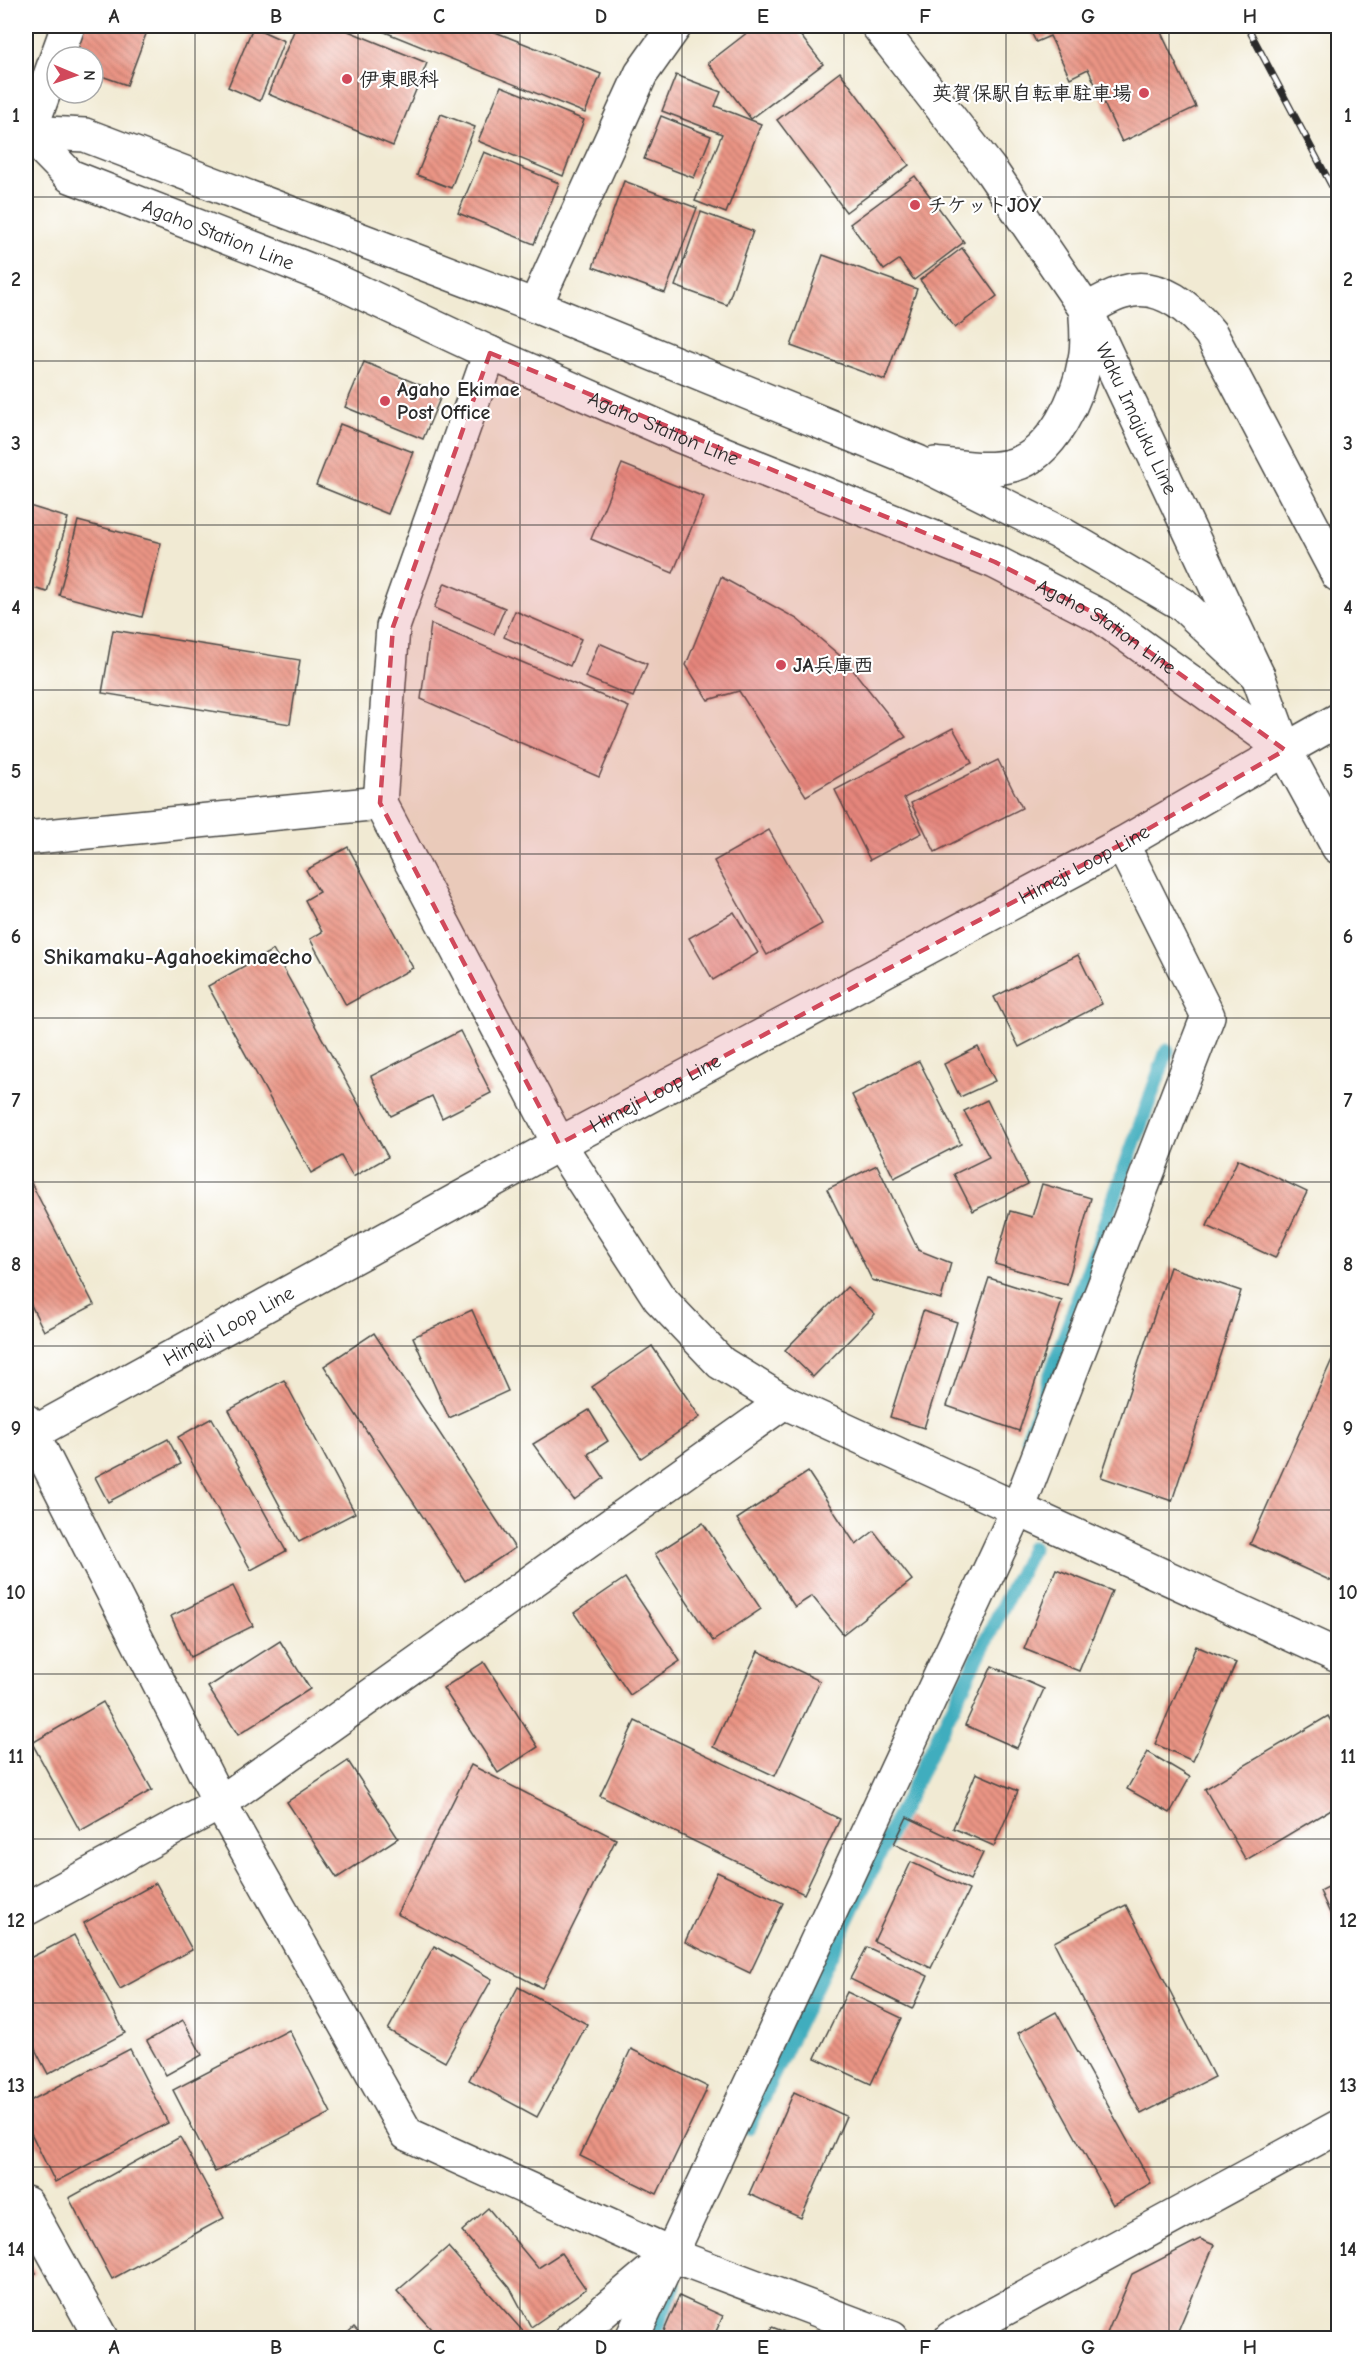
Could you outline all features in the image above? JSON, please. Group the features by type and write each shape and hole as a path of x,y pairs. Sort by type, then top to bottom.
{"street":[{"path":"68,26 27,136 84,135 535,306 918,462 1062,534 1182,604 1258,676"},
{"path":"535,306 641,74 675,26"},
{"name":"Waku Imajuku Line","path":"878,26 992,172 1086,310 1258,676 1285,750 1338,848"},
{"name":"Agaho Station Line","path":"27,136 70,176 330,278 490,353 680,436 994,561 1100,616 1285,750"},
{"path":"918,462 958,467 999,468 1014,465 1032,456 1046,443 1072,403 1085,358 1086,310 1125,291 1151,291 1173,298 1195,314 1211,334 1338,575"},
{"path":"490,353 393,627 380,803 560,1144 659,1298 721,1363 784,1402 1338,1656"},
{"name":"Himeji Loop Line","path":"28,1431 1122,844 1338,720"},
{"path":"26,838 380,803"},
{"path":"633,2338 1018,1509 1208,1016 1122,844"},
{"path":"26,1908 220,1803 784,1402"},
{"path":"28,1431 220,1803 407,2134 671,2254 892,2338"},
{"path":"951,2338 1338,2127"},
{"path":"26,2203 101,2338"},
{"path":"572,2338 671,2254"}],"highlighted area":[{"path":"490,353 995,562 1100,616 1285,750 1122,844 559,1144 380,803 393,627"}],"building":[{"path":"76,26 149,26 127,85 105,77 105,45 69,45"},
{"name":"伊東眼科","path":"296,26 336,26 427,63 393,146 268,94"},
{"path":"370,26 480,26 601,74 585,113"},
{"path":"743,26 793,26 823,64 751,119 708,63 748,32"},
{"name":"英賀保駅自転車駐車場","path":"1028,26 1158,26 1196,107 1122,142 1088,69 1070,78 1050,36 1036,42"},
{"path":"253,27 284,41 260,101 228,87"},
{"path":"840,72 909,165 846,212 777,120"},
{"path":"676,75 721,92 715,106 761,124 726,213 695,201 722,134 662,111"},
{"path":"501,86 584,120 563,176 478,141"},
{"path":"441,114 475,127 451,188 417,175"},
{"path":"661,116 711,136 694,178 644,159"},
{"path":"484,152 559,183 534,244 458,213"},
{"path":"915,176 964,242 914,280 899,260 884,270 850,224"},
{"path":"624,181 697,208 665,293 593,267"},
{"path":"701,212 753,231 727,305 675,286"},
{"path":"962,248 997,296 955,328 920,280"},
{"path":"823,255 917,289 885,380 791,346"},
{"path":"364,362 442,394 423,439 345,407"},
{"path":"340,424 413,452 388,514 316,485"},
{"path":"622,464 704,497 673,573 591,539"},
{"path":"26,505 68,518 47,592 26,586"},
{"path":"78,521 161,543 142,617 59,595"},
{"path":"721,577 797,619 845,660 906,737 806,796 739,691 708,700 686,665"},
{"path":"445,583 505,608 494,634 434,608"},
{"path":"515,611 581,639 570,666 504,637"},
{"path":"431,624 629,707 599,777 421,699"},
{"path":"113,630 300,660 290,724 102,693"},
{"path":"599,643 647,664 633,697 585,677"},
{"path":"953,728 972,763 904,798 922,833 870,860 835,790"},
{"path":"998,760 1022,808 935,852 911,803"},
{"path":"769,830 822,924 767,955 714,861"},
{"path":"348,847 413,968 346,1005 310,939 322,932 305,900 319,892 306,870"},
{"path":"734,912 758,953 713,980 689,938"},
{"path":"273,950 388,1157 353,1177 341,1156 311,1173 208,986"},
{"path":"1078,955 1102,1004 1019,1047 994,997"},
{"path":"460,1031 491,1093 442,1118 432,1096 391,1116 371,1076"},
{"path":"978,1047 995,1081 960,1097 944,1064"},
{"path":"919,1061 961,1144 894,1178 852,1095"},
{"path":"987,1100 1028,1184 973,1211 954,1174 989,1157 964,1111"},
{"path":"1238,1159 1307,1192 1275,1258 1207,1226"},
{"path":"877,1165 918,1250 951,1263 941,1299 872,1280 827,1189"},
{"path":"26,1173 94,1305 44,1331 26,1295"},
{"path":"1042,1184 1091,1198 1067,1284 995,1264 1010,1211 1032,1217"},
{"path":"1170,1267 1241,1291 1172,1501 1101,1477"},
{"path":"989,1278 1062,1301 1019,1431 947,1406"},
{"path":"847,1287 875,1314 813,1377 785,1350"},
{"path":"472,1310 508,1391 449,1418 413,1337"},
{"path":"923,1311 957,1322 924,1428 890,1417"},
{"path":"374,1333 515,1548 465,1581 324,1366"},
{"path":"652,1346 700,1417 641,1458 592,1387"},
{"path":"1338,1346 1338,1584 1250,1544"},
{"path":"284,1380 355,1513 299,1542 229,1410"},
{"path":"589,1410 608,1441 588,1454 604,1478 574,1500 533,1444"},
{"path":"212,1418 286,1551 251,1570 178,1437"},
{"path":"168,1439 181,1464 108,1502 95,1477"},
{"path":"808,1472 856,1545 874,1531 912,1580 843,1634 812,1596 795,1607 737,1519"},
{"path":"703,1523 761,1609 713,1641 655,1554"},
{"path":"1056,1569 1112,1591 1079,1671 1024,1649"},
{"path":"625,1578 680,1661 630,1695 574,1613"},
{"path":"233,1586 253,1626 190,1657 171,1616"},
{"path":"26,1604 35,1621 26,1627"},
{"path":"280,1641 310,1689 238,1735 208,1687"},
{"path":"1196,1646 1236,1663 1193,1761 1155,1744"},
{"path":"758,1651 820,1681 775,1776 713,1747"},
{"path":"484,1662 538,1747 498,1773 443,1688"},
{"path":"992,1666 1044,1689 1017,1748 965,1725"},
{"path":"103,1702 152,1790 80,1831 32,1743"},
{"path":"1328,1716 1338,1733 1338,1805 1246,1860 1205,1789"},
{"path":"635,1721 840,1819 804,1894 600,1796"},
{"path":"1148,1752 1190,1777 1170,1813 1127,1789"},
{"path":"348,1761 398,1838 337,1878 287,1802"},
{"path":"471,1765 616,1839 542,1988 397,1914"},
{"path":"976,1773 1018,1791 994,1846 953,1828"},
{"path":"907,1817 983,1853 970,1880 894,1844"},
{"path":"911,1862 969,1890 931,1968 874,1941"},
{"path":"717,1872 783,1903 750,1973 685,1942"},
{"path":"1338,1882 1338,1931 1320,1891"},
{"path":"156,1883 192,1950 120,1989 84,1923"},
{"path":"1126,1905 1214,2077 1141,2114 1054,1942"},
{"path":"74,1935 125,2033 48,2074 26,2032 26,1960"},
{"path":"434,1946 492,1979 445,2062 388,2030"},
{"path":"867,1947 928,1976 912,2009 850,1979"},
{"path":"518,1987 587,2024 537,2117 469,2080"},
{"path":"847,1992 902,2018 871,2084 815,2058"},
{"path":"1056,2012 1151,2183 1113,2205 1018,2033"},
{"path":"183,2020 202,2055 166,2075 147,2041"},
{"path":"289,2030 331,2113 215,2172 173,2090"},
{"path":"130,2049 168,2123 55,2182 26,2123 26,2103"},
{"path":"631,2049 708,2087 657,2194 580,2156"},
{"path":"794,2092 846,2116 801,2218 749,2194"},
{"path":"180,2137 224,2218 112,2279 69,2198"},
{"path":"488,2208 538,2268 561,2253 586,2289 531,2327 510,2288 462,2231"},
{"path":"1200,2239 1214,2245 1175,2338 1105,2338 1132,2274"},
{"path":"448,2247 529,2338 439,2338 397,2291"},
{"path":"26,2257 36,2273 26,2280"},
{"path":"679,2296 723,2316 713,2338 661,2338"},
{"path":"354,2327 364,2338 342,2338"},
{"path":"772,2327 800,2338 767,2338"}],"waterway":[{"path":"1028,1438 1167,1051"},
{"path":"748,2127 870,1873 1032,1548"},
{"path":"652,2338 674,2285"}],"railway":[{"path":"1247,26 1338,198"}],"place":[{"name":"伊東眼科","path":"347,79"},
{"name":"英賀保駅自転車駐車場","path":"1144,93"},
{"name":"チケットJOY","path":"915,205"},
{"name":"Agaho Ekimae Post Office","path":"385,401"},
{"name":"JA兵庫西","path":"781,665"}],"district":[{"name":"Shikamaku-Agahoekimaecho","path":"178,956"}]}
